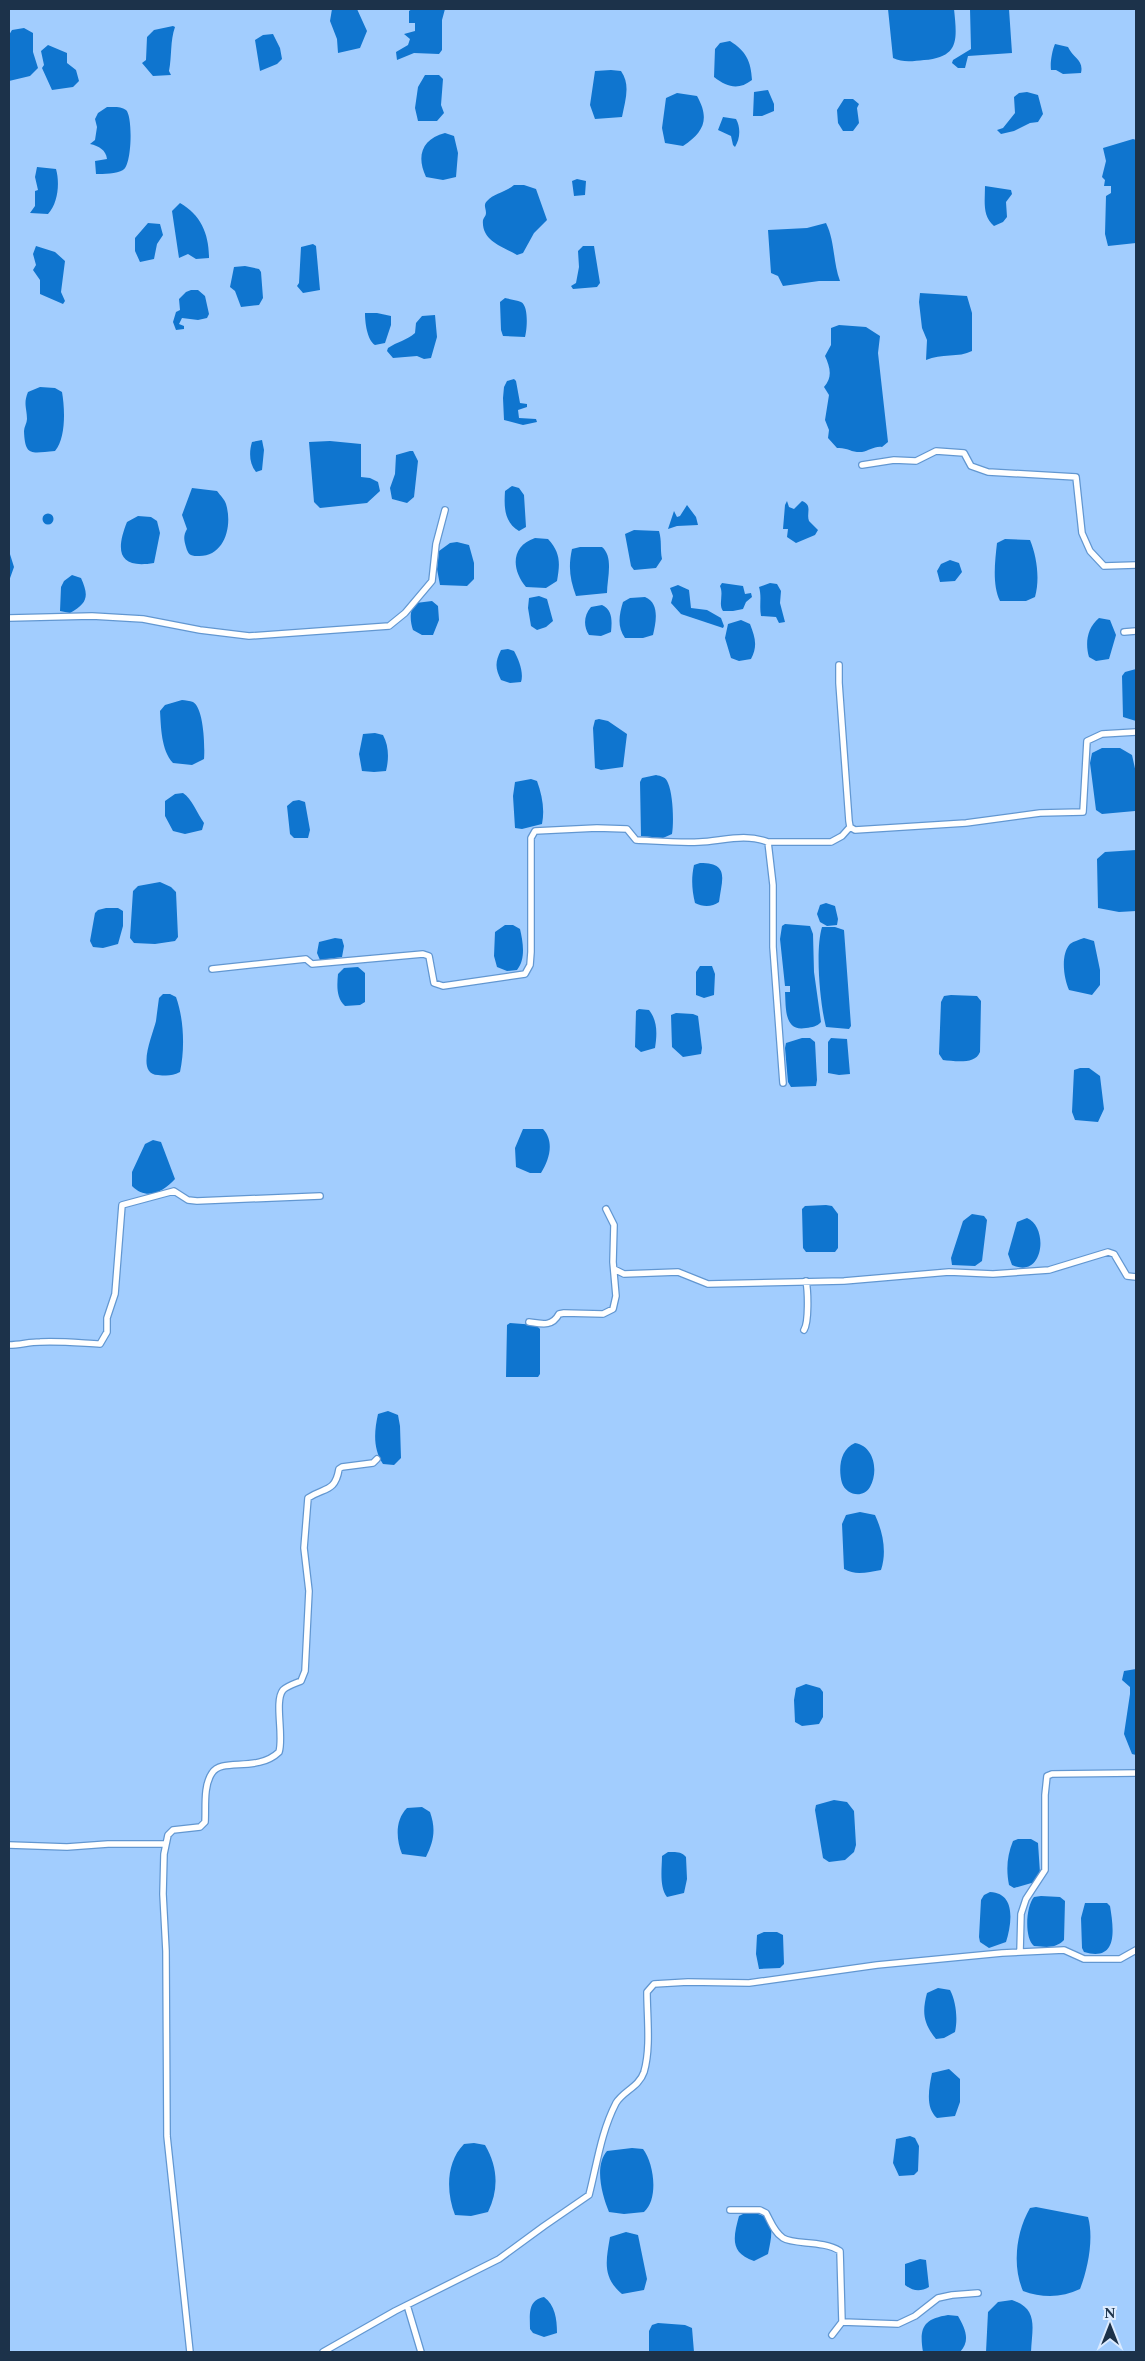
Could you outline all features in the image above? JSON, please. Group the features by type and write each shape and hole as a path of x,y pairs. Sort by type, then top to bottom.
{"street":[{"path":"862,465 894,460 916,462 936,451 955,452 964,453 971,466 988,472 1076,477 1082,532 1090,551 1104,566 1136,565"},
{"path":"9,618 92,616 143,619 200,630 249,636 389,626 405,613 432,581 436,544 445,510"},
{"path":"1124,632 1136,631"},
{"path":"212,969 281,960 306,959 312,964 424,954 429,956 434,983 443,986 525,974 530,964 531,952 531,845 535,831 597,828 627,829 636,840 699,842 743,837 759,838 768,842 831,842 842,836 850,827 839,664"},
{"path":"850,827 855,830 882,830 966,823 1040,813 1084,812 1087,741 1102,734 1136,732"},
{"path":"768,842 773,885 773,946 783,1083"},
{"path":"9,1345 21,1346 31,1342 100,1344 104,1339 107,1318 115,1294 122,1205 174,1191 188,1200 198,1201 320,1196"},
{"path":"529,1322 550,1324 555,1322 559,1314 603,1314 613,1309 616,1296 614,1225 606,1209"},
{"path":"614,1269 624,1274 678,1272 708,1284 882,1280 949,1272 992,1274 1049,1270 1108,1252 1114,1254 1126,1276 1136,1278"},
{"path":"804,1330 806,1327 807,1307 806,1281"},
{"path":"190,2352 167,2136 166,1951 163,1894 168,1834 173,1830 200,1827 205,1822 206,1788 211,1773 219,1766 263,1763 279,1752 281,1722 279,1699 283,1690 301,1681 305,1671 309,1591 304,1548 308,1498 327,1490 336,1482 339,1469 342,1467 373,1463 377,1459"},
{"path":"1020,1952 1021,1914 1026,1899 1045,1870 1045,1795 1047,1776 1052,1774 1095,1772 1136,1774"},
{"path":"9,1845 67,1847 108,1844 166,1844"},
{"path":"323,2352 407,2305 500,2260 544,2226 589,2195 597,2155 616,2104 621,2095 634,2086 643,2073 646,2056 647,1992 654,1984 688,1982 749,1983 877,1965 1020,1952 1064,1950 1084,1959 1120,1959 1136,1950"},
{"path":"730,2210 760,2210 766,2213 773,2228 784,2239 820,2244 840,2251 842,2322 832,2335"},
{"path":"842,2322 898,2324 914,2316 938,2298 978,2293"},
{"path":"407,2305 421,2352"}],"water":[{"path":"332,9 357,9 367,31 360,48 338,53 337,39 330,21"},
{"path":"412,9 445,9 442,20 442,50 439,54 414,53 397,60 396,52 408,45 410,39 404,34 415,31 415,23 409,23 409,11"},
{"path":"888,9 954,9 956,29 954,45 944,55 936,58 901,61 893,58"},
{"path":"970,9 1009,9 1012,53 968,56 965,68 958,68 952,63 953,60 971,49"},
{"path":"175,27 169,71 171,75 153,76 142,63 146,60 147,37 154,30"},
{"path":"24,28 33,33 33,52 38,68 30,76 9,81 9,35 12,30"},
{"path":"273,34 280,48 282,59 277,64 260,71 255,40 263,35"},
{"path":"730,41 744,53 749,62 752,80 743,85 733,86 724,84 714,77 715,49 720,43"},
{"path":"1055,44 1068,47 1080,62 1081,73 1063,74 1056,70 1051,70"},
{"path":"48,45 67,53 67,63 76,70 79,81 73,87 52,90 42,68 44,65 41,51"},
{"path":"595,71 621,71 626,82 627,87 622,117 595,119 590,105"},
{"path":"425,75 439,75 443,79 441,105 444,113 437,121 418,121 415,108 418,87"},
{"path":"768,90 774,104 774,111 762,116 753,116 754,92"},
{"path":"1027,92 1038,95 1043,114 1038,122 1030,123 1014,131 1001,134 997,130 1003,128 1015,113 1014,97 1019,93"},
{"path":"677,93 697,96 704,118 703,124 696,136 683,146 665,143 662,128 666,98"},
{"path":"844,99 853,99 859,104 857,108 859,123 853,131 843,131 838,123 837,110"},
{"path":"107,107 117,107 126,110 130,121 130,151 126,167 123,170 114,173 96,174 95,161 107,159 102,149 90,144 95,140 97,127 95,119 98,113"},
{"path":"723,117 736,119 738,122 739,133 735,147 731,136 718,130"},
{"path":"445,133 454,136 458,153 456,177 443,180 426,177 422,162 423,149 431,139"},
{"path":"1133,139 1136,140 1136,243 1108,246 1105,234 1106,196 1111,193 1111,186 1104,186 1105,180 1102,177 1106,161 1103,148"},
{"path":"37,167 56,169 58,180 57,193 54,204 48,214 30,213 35,206 35,191 38,190 35,177"},
{"path":"577,179 586,181 585,195 574,196 572,181"},
{"path":"514,185 524,185 536,189 547,220 534,233 523,253 517,255 489,238 483,227 486,202"},
{"path":"985,186 1011,190 1012,194 1006,202 1007,217 1003,222 994,226 986,213"},
{"path":"180,203 193,213 202,226 209,249 209,258 196,259 188,254 179,258 172,211"},
{"path":"148,223 160,224 163,235 157,244 154,259 140,262 135,251 135,238"},
{"path":"826,223 831,237 840,281 819,281 783,286 778,276 771,273 768,230 807,228"},
{"path":"313,244 316,246 320,290 303,293 297,286 299,283 301,247"},
{"path":"36,246 55,252 65,261 61,292 65,301 63,304 40,294 40,280 33,270 36,265 33,254"},
{"path":"583,246 594,246 600,283 597,287 573,289 571,286 576,283 579,267 578,251"},
{"path":"245,266 259,269 261,272 263,298 259,305 241,307 235,291 230,287 234,267"},
{"path":"191,290 198,290 205,296 209,314 207,318 198,320 182,318 179,324 184,326 184,329 176,330 173,322 176,312 180,310 179,299"},
{"path":"920,293 967,296 972,313 972,351 926,360 927,340 922,328 919,302"},
{"path":"505,298 524,304 527,318 525,337 503,336 500,302"},
{"path":"365,313 391,316 391,325 385,343 375,345 372,343 367,331"},
{"path":"435,315 437,337 431,358 424,359 417,356 393,358 387,351 388,348 415,333 416,323 422,316"},
{"path":"839,325 866,327 880,336 878,353 888,442 882,447 855,452 844,448 837,448 828,438 829,430 825,420 829,395 824,387 829,379 830,372 825,356 831,345 831,328"},
{"path":"514,379 520,403 527,404 527,407 518,410 519,418 536,419 537,422 523,425 504,420 504,387 507,381"},
{"path":"40,387 55,388 62,392 64,407 63,431 55,451 31,452 26,445 24,431 27,419 25,403 28,392"},
{"path":"262,440 264,450 262,470 256,472 251,461 251,446 252,442"},
{"path":"330,441 361,444 361,477 370,478 378,482 380,491 367,503 320,508 314,502 309,442"},
{"path":"413,451 418,461 414,497 407,503 392,499 390,488 395,474 396,455"},
{"path":"512,486 519,488 524,495 526,527 519,531 510,523 505,508 505,491"},
{"path":"192,488 217,491 224,499 228,513 227,531 224,539 214,552 206,555 191,555 185,542 184,536 187,529 182,515"},
{"path":"787,501 789,507 794,509 802,501 807,505 809,521 818,530 815,535 796,543 787,537 788,529 783,529"},
{"path":"687,505 696,517 698,525 677,526 668,529 674,511 677,517 680,516"},
{"path":"48,513 54,519 48,525 42,519"},
{"path":"138,516 151,517 157,521 160,533 154,563 133,563 127,561 123,556 121,542 127,522"},
{"path":"634,530 659,531 662,559 656,568 634,570 631,566 625,534"},
{"path":"535,538 548,539 557,554 559,569 557,581 546,588 526,587 521,580 516,566 516,559 521,546"},
{"path":"1005,539 1030,540 1037,568 1037,590 1035,597 1026,601 1000,601 997,595 995,573 997,543"},
{"path":"457,542 469,545 474,563 474,579 467,586 440,585 437,569 439,551 450,543"},
{"path":"602,547 606,551 609,562 607,593 576,596 571,579 570,562 572,549"},
{"path":"9,551 14,567 9,581"},
{"path":"950,560 959,563 962,572 955,581 940,582 937,571 941,564"},
{"path":"72,575 81,578 86,594 84,602 70,613 60,611 61,587 64,581"},
{"path":"722,583 743,586 745,594 751,593 752,597 746,602 743,609 723,611 720,586"},
{"path":"770,583 777,584 781,591 780,603 785,622 779,623 776,617 761,616 759,587"},
{"path":"678,585 689,590 691,608 707,610 721,618 723,628 681,614 671,603 673,596 670,588"},
{"path":"539,596 547,599 553,621 546,627 537,630 531,626 528,608 529,598"},
{"path":"645,597 650,600 655,608 656,619 653,635 643,638 625,638 622,634 620,621 623,602 630,598"},
{"path":"432,601 438,606 439,620 433,635 422,635 413,630 411,612 416,603"},
{"path":"602,605 610,613 611,632 601,636 589,635 585,624 587,613 591,607"},
{"path":"1099,618 1110,620 1116,635 1109,659 1096,661 1089,657 1087,641 1092,626"},
{"path":"741,620 750,624 755,646 751,659 739,661 731,658 725,638 728,624"},
{"path":"508,649 514,651 518,658 521,682 510,683 501,680 499,676 497,668 498,658 501,650"},
{"path":"1136,669 1136,721 1123,717 1122,676 1125,672"},
{"path":"182,700 193,702 197,706 202,720 204,759 192,765 173,763 166,752 162,738 160,711 165,705"},
{"path":"595,720 608,721 627,734 623,767 601,770 595,768 593,728"},
{"path":"375,733 383,735 386,744 388,757 386,771 362,771 359,754 363,734"},
{"path":"1102,748 1120,748 1132,755 1136,773 1135,811 1102,814 1096,810 1090,763 1092,753"},
{"path":"656,775 666,779 672,801 672,834 663,838 641,836 640,782 642,778"},
{"path":"531,779 537,781 540,792 543,807 542,824 522,829 515,828 513,796 515,782"},
{"path":"183,793 192,802 204,823 202,830 185,834 173,831 165,816 165,801 175,794"},
{"path":"293,801 305,802 310,830 308,838 294,838 290,834 287,806"},
{"path":"1136,850 1136,911 1119,912 1098,908 1097,859 1105,852"},
{"path":"700,863 716,866 722,874 719,902 710,906 695,903 692,884 693,870 694,865"},
{"path":"160,882 171,887 176,892 178,937 175,941 155,944 134,943 130,938 133,891 138,886"},
{"path":"826,903 835,906 838,919 837,925 827,926 820,922 817,914 820,905"},
{"path":"106,908 118,908 123,911 123,926 118,944 103,948 93,947 90,941 95,913"},
{"path":"785,924 810,926 813,934 814,972 821,1022 818,1025 799,1028 790,1023 788,1018 785,992 790,992 790,986 785,986 780,939 782,926"},
{"path":"505,925 513,925 520,929 523,956 517,970 507,971 497,967 494,956 495,932"},
{"path":"822,927 835,927 844,930 851,1026 849,1029 826,1027 819,977 819,949"},
{"path":"335,938 342,939 344,946 342,957 320,960 317,953 319,942"},
{"path":"1084,938 1094,941 1100,970 1100,985 1092,995 1069,990 1064,974 1064,960 1067,949 1070,944"},
{"path":"700,966 712,966 715,974 714,995 704,998 696,995 696,972"},
{"path":"358,967 365,973 365,1002 360,1005 345,1006 340,999 337,987 338,974 344,968"},
{"path":"163,994 170,994 176,997 181,1015 183,1034 183,1054 180,1072 167,1076 151,1073 146,1061 156,1021 159,998"},
{"path":"944,996 977,996 981,1001 980,1052 974,1059 969,1061 943,1060 939,1054 941,1002"},
{"path":"639,1009 649,1010 656,1028 655,1048 641,1052 635,1047 636,1011"},
{"path":"676,1013 698,1016 701,1054 683,1057 672,1047 671,1015"},
{"path":"802,1038 810,1038 815,1042 816,1086 791,1087 788,1082 786,1043"},
{"path":"831,1038 847,1039 850,1074 828,1073 828,1042"},
{"path":"1089,1068 1100,1076 1104,1109 1098,1122 1075,1120 1072,1112 1074,1070"},
{"path":"523,1129 543,1129 547,1134 550,1151 541,1173 530,1173 516,1167 515,1148"},
{"path":"153,1140 161,1142 175,1179 160,1191 149,1194 138,1191 132,1186 132,1172 145,1144"},
{"path":"805,1206 832,1206 838,1214 838,1248 835,1252 806,1252 803,1248 802,1209"},
{"path":"972,1214 984,1216 987,1220 982,1261 975,1266 952,1265 951,1258 963,1221"},
{"path":"1027,1218 1034,1223 1038,1231 1040,1250 1037,1259 1031,1265 1023,1268 1012,1265 1008,1254 1017,1222"},
{"path":"510,1323 536,1325 540,1329 540,1374 538,1377 506,1377 507,1325"},
{"path":"388,1411 398,1415 400,1426 401,1458 394,1465 383,1464 377,1452 375,1440 378,1414"},
{"path":"855,1443 867,1449 873,1460 874,1467 873,1481 870,1487 867,1491 859,1494 851,1493 844,1487 840,1472 843,1455"},
{"path":"860,1512 875,1515 878,1522 884,1549 881,1570 858,1573 844,1569 842,1524 846,1515"},
{"path":"1136,1669 1136,1755 1132,1754 1124,1734 1130,1687 1122,1680 1124,1671"},
{"path":"806,1684 820,1688 823,1692 823,1717 819,1724 802,1726 795,1722 794,1700 796,1688"},
{"path":"834,1800 847,1802 854,1811 856,1845 854,1852 845,1860 829,1862 823,1858 815,1810 816,1805"},
{"path":"422,1807 430,1812 433,1824 433,1835 429,1851 426,1857 402,1854 398,1836 400,1818 407,1808"},
{"path":"1031,1839 1038,1843 1040,1873 1035,1882 1014,1888 1009,1885 1008,1863 1013,1841"},
{"path":"668,1852 680,1853 686,1857 687,1879 684,1893 667,1897 664,1893 661,1872 662,1856"},
{"path":"990,1892 998,1894 1008,1903 1010,1926 1006,1942 989,1948 980,1942 979,1937 981,1900 984,1895"},
{"path":"1034,1897 1060,1897 1065,1901 1064,1940 1054,1946 1034,1946 1027,1929 1031,1901"},
{"path":"1085,1903 1107,1903 1110,1906 1111,1942 1103,1952 1095,1954 1084,1952 1082,1948 1081,1918"},
{"path":"764,1932 777,1932 783,1935 784,1964 780,1968 759,1969 756,1954 757,1935"},
{"path":"938,1988 950,1990 955,2005 956,2021 955,2032 944,2038 936,2039 928,2028 924,2006 927,1993"},
{"path":"949,2069 960,2079 960,2102 955,2116 937,2118 933,2114 929,2103 932,2073"},
{"path":"910,2136 915,2138 919,2146 918,2171 914,2175 899,2176 893,2163 896,2139"},
{"path":"464,2144 485,2145 495,2170 496,2178 492,2203 488,2212 471,2216 455,2215 449,2187 451,2168 458,2151"},
{"path":"632,2148 643,2149 647,2155 652,2172 652,2199 644,2212 624,2214 609,2212 600,2181 603,2157 607,2151"},
{"path":"1036,2207 1088,2217 1090,2225 1089,2253 1080,2289 1052,2296 1037,2295 1023,2291 1017,2271 1017,2249 1025,2217 1030,2208"},
{"path":"752,2213 766,2218 771,2227 768,2254 754,2261 741,2254 735,2244 735,2231 739,2216"},
{"path":"626,2232 638,2235 647,2279 644,2290 622,2294 608,2275 607,2254 610,2237"},
{"path":"920,2259 926,2260 929,2287 923,2290 911,2289 905,2285 905,2264"},
{"path":"544,2297 551,2304 555,2313 557,2333 544,2337 533,2333 530,2329 530,2319 532,2305 535,2301"},
{"path":"1012,2300 1021,2304 1030,2314 1033,2327 1031,2352 986,2352 988,2312 998,2302"},
{"path":"948,2315 958,2316 963,2325 966,2339 963,2348 960,2352 923,2352 922,2337 925,2326 933,2319"},
{"path":"658,2323 685,2325 692,2328 694,2352 649,2352 649,2331 652,2325"}]}
